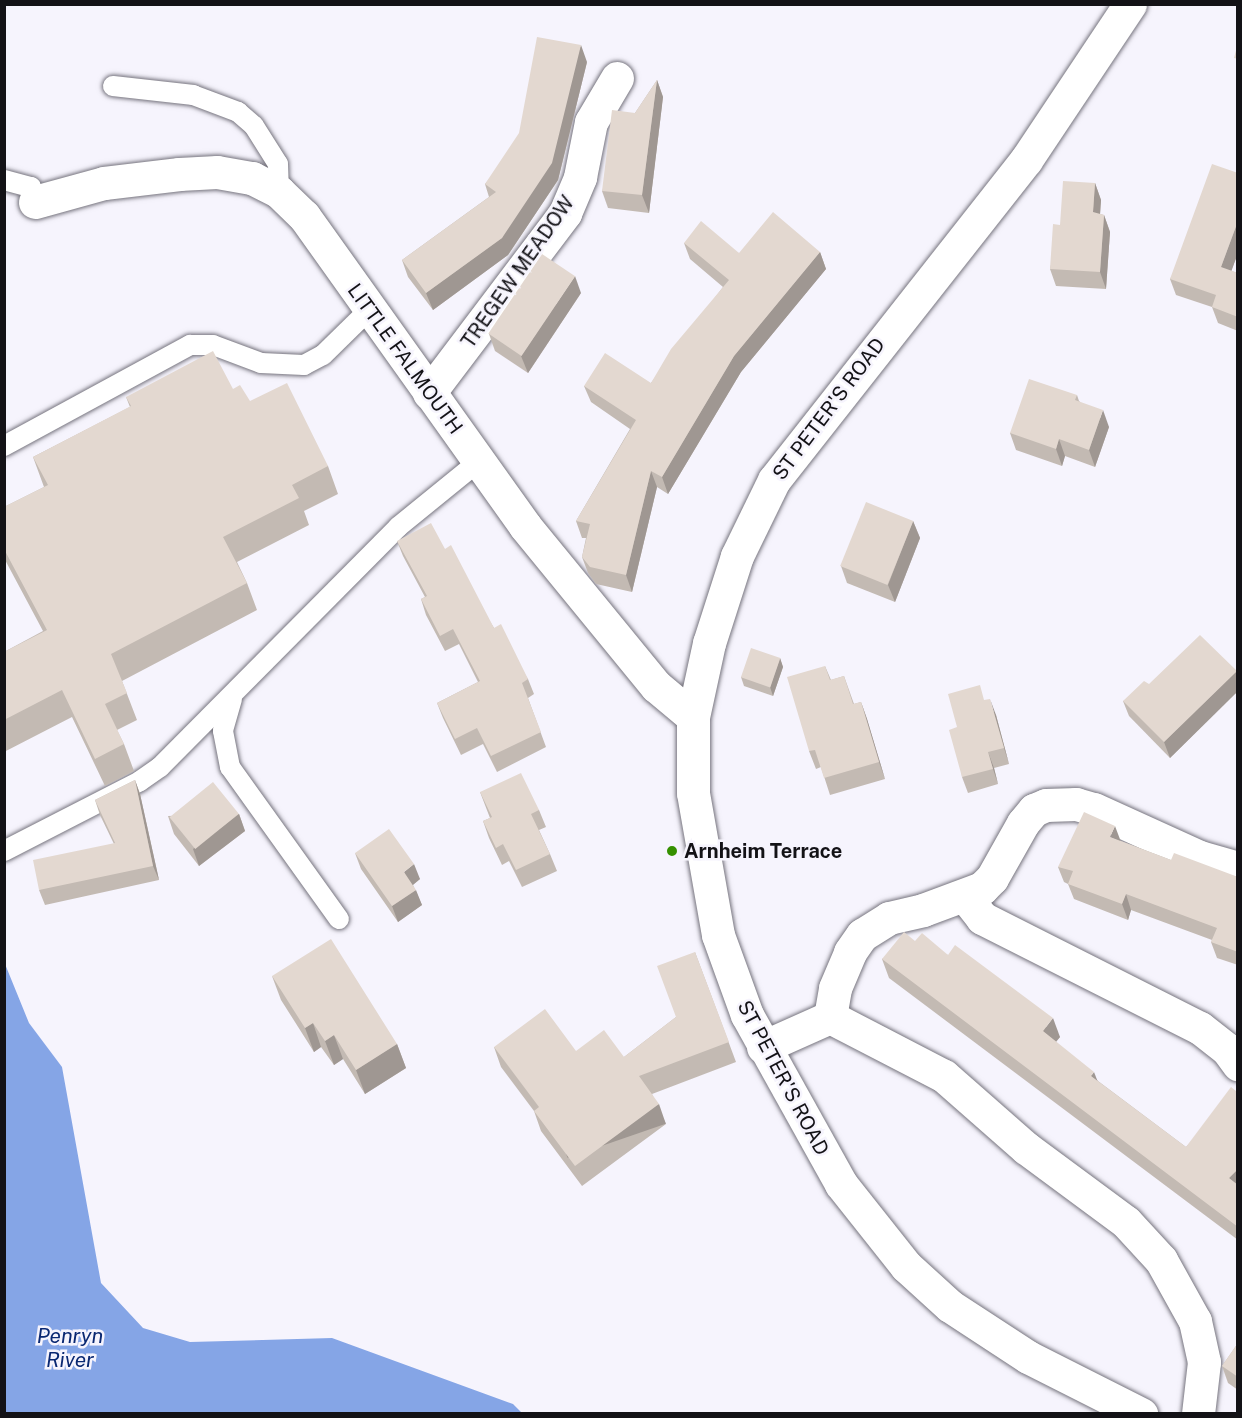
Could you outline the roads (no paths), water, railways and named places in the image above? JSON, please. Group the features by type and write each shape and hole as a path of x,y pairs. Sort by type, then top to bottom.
{"street":[{"name":"ST PETER'S ROAD","path":"1130,4 1026,160 774,480 723,595 693,717 693,793 706,884 718,935 763,1047 841,1184 925,1287 1028,1357 1141,1413"},
{"name":"TREGEW MEADOW","path":"429,393 565,213 578,186 591,122 618,78"},
{"name":"LITTLE FALMOUTH","path":"35,202 104,183 217,172 252,178 279,192 304,216 478,462 620,644 656,686 693,717"},
{"path":"830,1017 835,987 850,952 862,935 889,918 965,896 992,878 1034,810 1060,803 1094,809 1200,857 1238,868"},
{"path":"965,896 982,918 1200,1028 1227,1049 1238,1064"},
{"path":"763,1047 830,1017"},
{"path":"830,1017 944,1076 1026,1148 1147,1241 1195,1322 1202,1343 1198,1413"}],"lane":[{"path":"113,86 193,94 238,112 255,126 278,164 279,192"},
{"path":"4,180 31,187 35,202"},
{"path":"4,446 190,345 213,345 261,363 304,365 323,355 369,310"},
{"path":"4,850 140,781 233,696 398,527 478,462"},
{"path":"233,696 223,731 230,767 339,919"}],"water":[{"name":"Penryn River","path":"5,964 29,1023 62,1067 101,1283 143,1328 190,1342 332,1338 513,1404 522,1413 5,1413"}],"place":[{"name":"Arnheim Terrace","path":"672,851"}]}
